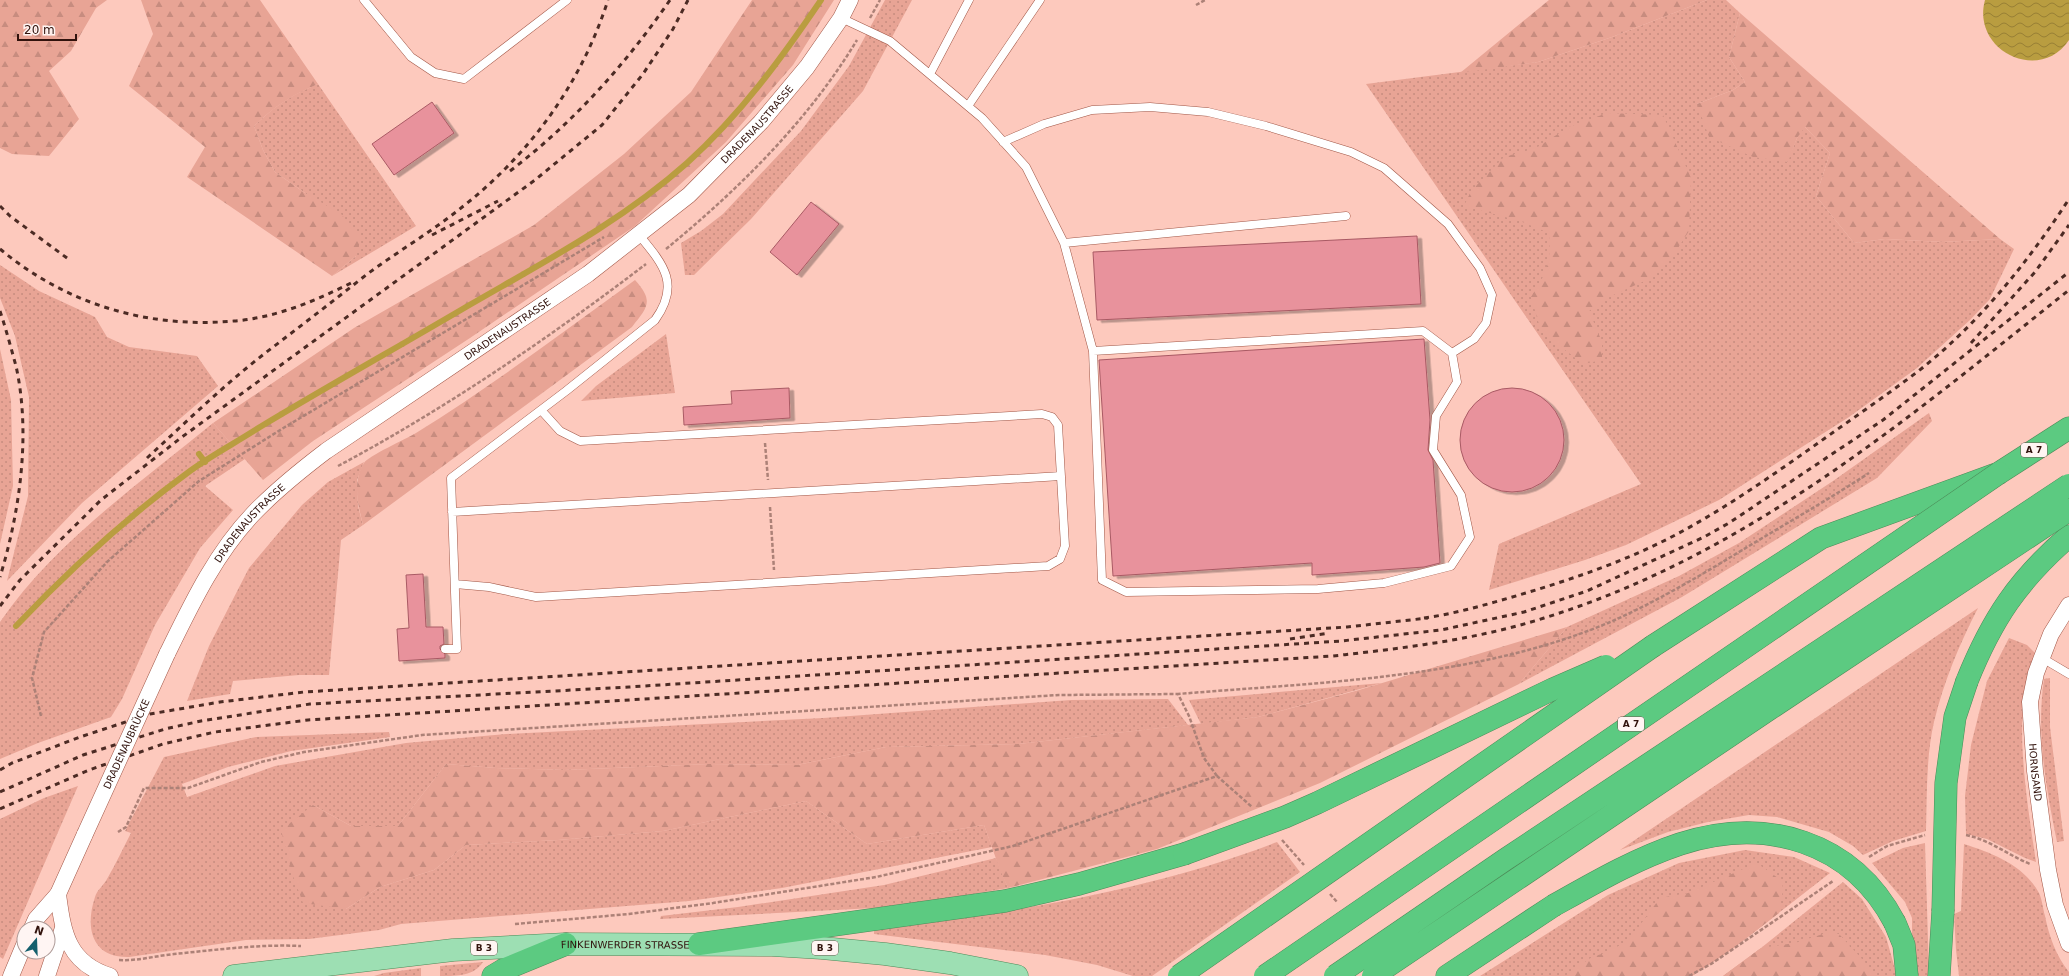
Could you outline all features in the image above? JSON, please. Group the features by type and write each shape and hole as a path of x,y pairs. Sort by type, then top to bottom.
{"highway":[{"name":"A 7","path":"1265,976 1999,473 2069,428"},
{"path":"1179,976 1653,646 1821,538 1999,473"},
{"path":"1336,976 1506,859 2069,484"},
{"path":"1373,976 1768,710 2069,510"},
{"path":"1939,976 1943,911 1946,783 1954,724 1965,688 1980,649 2004,606 2034,569 2069,536"},
{"path":"699,944 1004,901 1079,884 1184,854 1285,817 1317,803 1553,689 1653,646"},
{"path":"1447,976 1553,906 1617,870 1682,844 1716,836 1751,833 1784,835 1809,843 1842,860 1868,883 1881,898 1895,923 1904,945 1907,976"},
{"path":"493,976 566,944"},
{"path":"1940,953 1946,976"}],"main road":[{"name":"FINKENWERDER STRASSE","path":"234,976 453,950 566,944 699,944 772,945 885,954 950,963 1017,976"}],"street":[{"name":"DRADENAUSTRASSE","path":"167,654 196,596 223,552 253,514 295,474 326,450 588,274 689,195 761,122 807,66 841,18 850,0"},
{"name":"HORNSAND","path":"2069,606 2051,634 2036,673 2030,702 2035,771 2048,870 2055,905 2069,944"},
{"name":"DRADENAUBRÜCKE","path":"58,894 167,654"},
{"path":"58,894 63,928 70,947 79,958 91,968 110,976"},
{"path":"36,920 58,894"},
{"path":"47,976 63,928"},
{"path":"11,976 18,960"}],"lane":[{"path":"364,0 411,56 435,73 464,79 567,0"},
{"path":"930,74 969,0"},
{"path":"968,106 1040,0"},
{"path":"841,18 890,41 982,118 1026,167 1064,243 1093,351 1102,580 1126,592 1318,589 1384,583 1451,566 1470,537 1461,495 1433,450 1436,416 1456,382 1452,353 1423,331 1093,351"},
{"path":"1003,142 1044,124 1092,110 1150,107 1208,112 1266,126 1351,152 1384,168 1448,224 1480,268 1492,295 1486,323 1474,338 1452,353"},
{"path":"1064,243 1346,216"},
{"path":"445,649 458,648 451,478 541,410 655,320 662,310 666,300 666,270 639,235"},
{"path":"455,584 489,587 536,596 1048,566 1060,559 1066,546 1058,425 1052,416 1042,414 580,441 560,431 541,410"},
{"path":"452,512 1061,476"},
{"path":"2042,658 2069,674"}],"path":[{"path":"1196,5 1206,0"},
{"path":"41,716 32,678 44,632 107,562 200,481 291,423 606,236"},
{"path":"118,832 126,827 144,788 188,788 262,762 304,752 422,735 1059,695 1178,694 1383,677 1490,659 1555,641 1609,622 1693,579 1869,474"},
{"path":"1178,694 1190,716 1204,758 1217,776 1256,811"},
{"path":"509,925 629,914 713,903 876,878 1013,846 1217,776"},
{"path":"1277,835 1309,870"},
{"path":"1330,894 1340,905"},
{"path":"116,960 134,961 161,956 266,945 307,946"}],"green space":[{"path":"0,0 107,0 96,8 71,51 49,71 79,119 49,156 12,154 0,148"},
{"path":"141,0 260,0 318,84 300,92 284,102 254,126 263,150 275,172 305,193 341,214 361,238 356,256 332,276 187,177 205,147 129,86 153,34"},
{"path":"752,0 834,0 793,65 726,142 635,226 470,338 313,441 263,480 213,423 354,328 534,225 624,154 691,92"},
{"path":"885,0 912,0 863,91 751,219 694,275 685,275 681,243 701,231 723,214 801,131 849,66"},
{"path":"1549,0 1707,0 1612,37 1538,62 1460,73"},
{"path":"1707,0 1726,0 1740,13 1729,57 1745,82 1733,90 1697,104 1787,162 1797,138 1804,126 1830,153 1816,196 1854,243 1885,239 1943,242 2000,239 2014,249 1990,299 1970,320 1917,368 1849,417 1719,500 1626,545 1585,560 1489,590 1499,544 1641,484 1366,84 1538,62 1612,37"},
{"path":"1740,13 2000,239 1943,242 1885,239 1854,243 1816,196 1830,153 1805,127 1797,138 1788,162 1753,157 1709,137 1697,104 1733,90 1745,82 1729,57"},
{"path":"318,84 416,226 332,276 356,256 305,193 275,172 263,150 254,126 284,102 300,92"},
{"path":"1607,113 1663,115 1691,178 1689,231 1672,257 1649,279 1611,296 1589,311 1602,342 1602,360 1583,364 1541,331 1531,297 1545,273 1549,260 1549,233 1520,221 1464,206 1471,191 1504,157 1536,148 1569,127"},
{"path":"0,265 39,291 95,317 107,337 129,347 197,356 218,386 82,503 7,581 28,496 29,397 15,336 0,298"},
{"path":"635,280 645,293 647,304 642,314 632,327 363,525 359,510 357,486 360,470 367,460 416,433 472,397"},
{"path":"666,334 675,393 581,401 596,386"},
{"path":"0,349 11,400 13,486 0,544"},
{"path":"1929,413 1932,421 1877,478 1682,597 1519,684 1567,627 1679,576 1739,543 1833,481"},
{"path":"213,423 245,459 205,486 233,510 200,548 155,625 122,699 111,717 38,743 0,759 0,622 22,593 72,540 99,515"},
{"path":"364,462 357,480 358,506 363,525 341,540 329,675 299,675 233,681 230,694 187,701 209,646 249,568 302,505 328,482"},
{"path":"1978,608 1942,692 1934,722 1928,762 1926,831 1893,841 1863,855 1853,846 1829,832 1777,817 1749,815 1708,822 1668,832 1620,850"},
{"path":"1567,627 1519,684 1320,783 1157,849 1008,888 984,825 867,844 806,801 663,831 558,840 466,845 434,870 380,887 346,909 303,903 292,873 281,830 313,805 351,826 398,826 446,764 496,768 565,770 709,764 797,765 886,747 1018,744 1258,717 1359,690"},
{"path":"2009,638 2027,645 2036,654 2025,694 2023,707 2022,744 2025,784 2036,862 1987,839 1966,834 1965,796 1971,745 1987,681"},
{"path":"2050,678 2050,727 2064,841 2057,842 2043,761 2041,720 2044,679"},
{"path":"1382,683 1258,717 1201,724 1189,700"},
{"path":"1168,699 1188,725 1018,744 886,747 797,765 709,764 565,770 496,768 446,764 398,826 351,826 313,805 346,909 380,887 434,870 466,845 558,840 663,831 806,801 867,844 984,825 992,847 782,888 689,901 401,924 379,930 309,939 246,940 129,957 116,956 106,952 94,939 91,929 92,908 96,894 106,881 131,833 125,831 164,757 256,737 389,732 390,737 291,751 228,767 182,784 187,797 275,766 406,743 506,734 823,718 1071,700"},
{"path":"78,786 20,920 16,920 16,929 3,959 0,957 0,819 44,798"},
{"path":"1277,842 1300,872 1152,976 1133,976 1097,965 1045,955 874,934 874,930 1027,908 1129,887 1229,859"},
{"path":"1925,843 1929,976 1918,976 1912,937 1912,918 1905,902 1872,863 1903,848"},
{"path":"1964,844 2006,861 2033,883 2040,895 2054,946 2064,966 2069,972 2069,976 1959,976 1954,914 1961,911"},
{"path":"1745,850 1794,857 1830,873 1731,950 1692,976 1480,976 1608,895 1679,863"},
{"path":"996,858 1008,888 943,899 874,908 660,919 661,916 738,907 884,885"},
{"path":"1757,863 1782,881 1783,890 1779,913 1731,950 1692,976 1565,976 1592,957 1608,952 1629,940 1660,898 1688,893"},
{"path":"1843,882 1862,899 1886,937 1897,976 1723,976 1761,948"},
{"path":"1829,932 1839,934 1873,971 1873,976 1723,976 1761,948 1795,943"},
{"path":"483,962 479,967 470,973 440,976 440,966"},
{"path":"421,968 421,976 374,976 384,973"}],"water":[{"path":"1985,0 2069,0 2069,40 2056,53 2042,59 2026,60 2011,56 1998,47 1988,34 1983,18"}],"building":[{"path":"432,102 454,133 394,175 372,144"},
{"path":"811,202 839,224 797,275 770,252"},
{"path":"1417,236 1421,304 1097,320 1093,252"},
{"path":"1424,339 1430,420 1428,450 1433,460 1440,563 1424,567 1312,575 1312,563 1113,576 1099,360"},
{"path":"789,388 790,418 684,425 683,407 732,404 731,391"},
{"path":"1512,388 1532,392 1541,396 1549,403 1556,411 1560,420 1564,440 1560,460 1556,469 1549,477 1541,484 1532,488 1512,492 1492,488 1483,484 1475,477 1468,469 1464,460 1460,440 1464,420 1468,411 1475,403 1483,396 1492,392"},
{"path":"423,574 426,627 443,627 444,644 440,646 440,649 445,654 445,658 399,661 397,629 409,628 406,575"}],"waterway":[{"path":"16,626 57,584 121,525 198,465 311,397 552,258 608,223 662,184 687,163 725,126 759,86 791,44 821,0"},
{"path":"199,454 205,462"}],"railway":[{"path":"147,458 249,366 366,275 461,208 509,165 531,141 568,88 597,31 608,0"},
{"path":"510,171 533,153 597,92 635,47 670,0"},
{"path":"0,606 20,580 101,500 182,437 535,180 602,125 643,74 673,29 688,0"},
{"path":"1424,618 1456,612 1509,598 1552,585 1617,562 1679,533 1755,487 1887,395 1943,351 2002,290 2037,246 2069,199"},
{"path":"432,235 498,201"},
{"path":"0,206 10,216 71,261"},
{"path":"1971,343 2035,272 2069,225"},
{"path":"0,249 25,268 52,285 80,298 110,309 170,321 234,321 265,316 294,308 351,283"},
{"path":"0,792 83,755 165,729 201,721 310,704 629,687 1341,641 1441,630 1524,612 1587,591 1704,537 1729,523 1883,420 2069,272"},
{"path":"0,809 89,770 163,744 215,732 308,720 1333,656 1466,638 1518,626 1618,591 1689,558 1756,521 1822,479 1885,434 2069,290"},
{"path":"0,311 16,366 23,418 23,445 18,499 0,577"},
{"path":"0,770 12,763 80,737 150,714 220,702 304,692 1347,627 1428,618"},
{"path":"1290,639 1329,633"}]}
